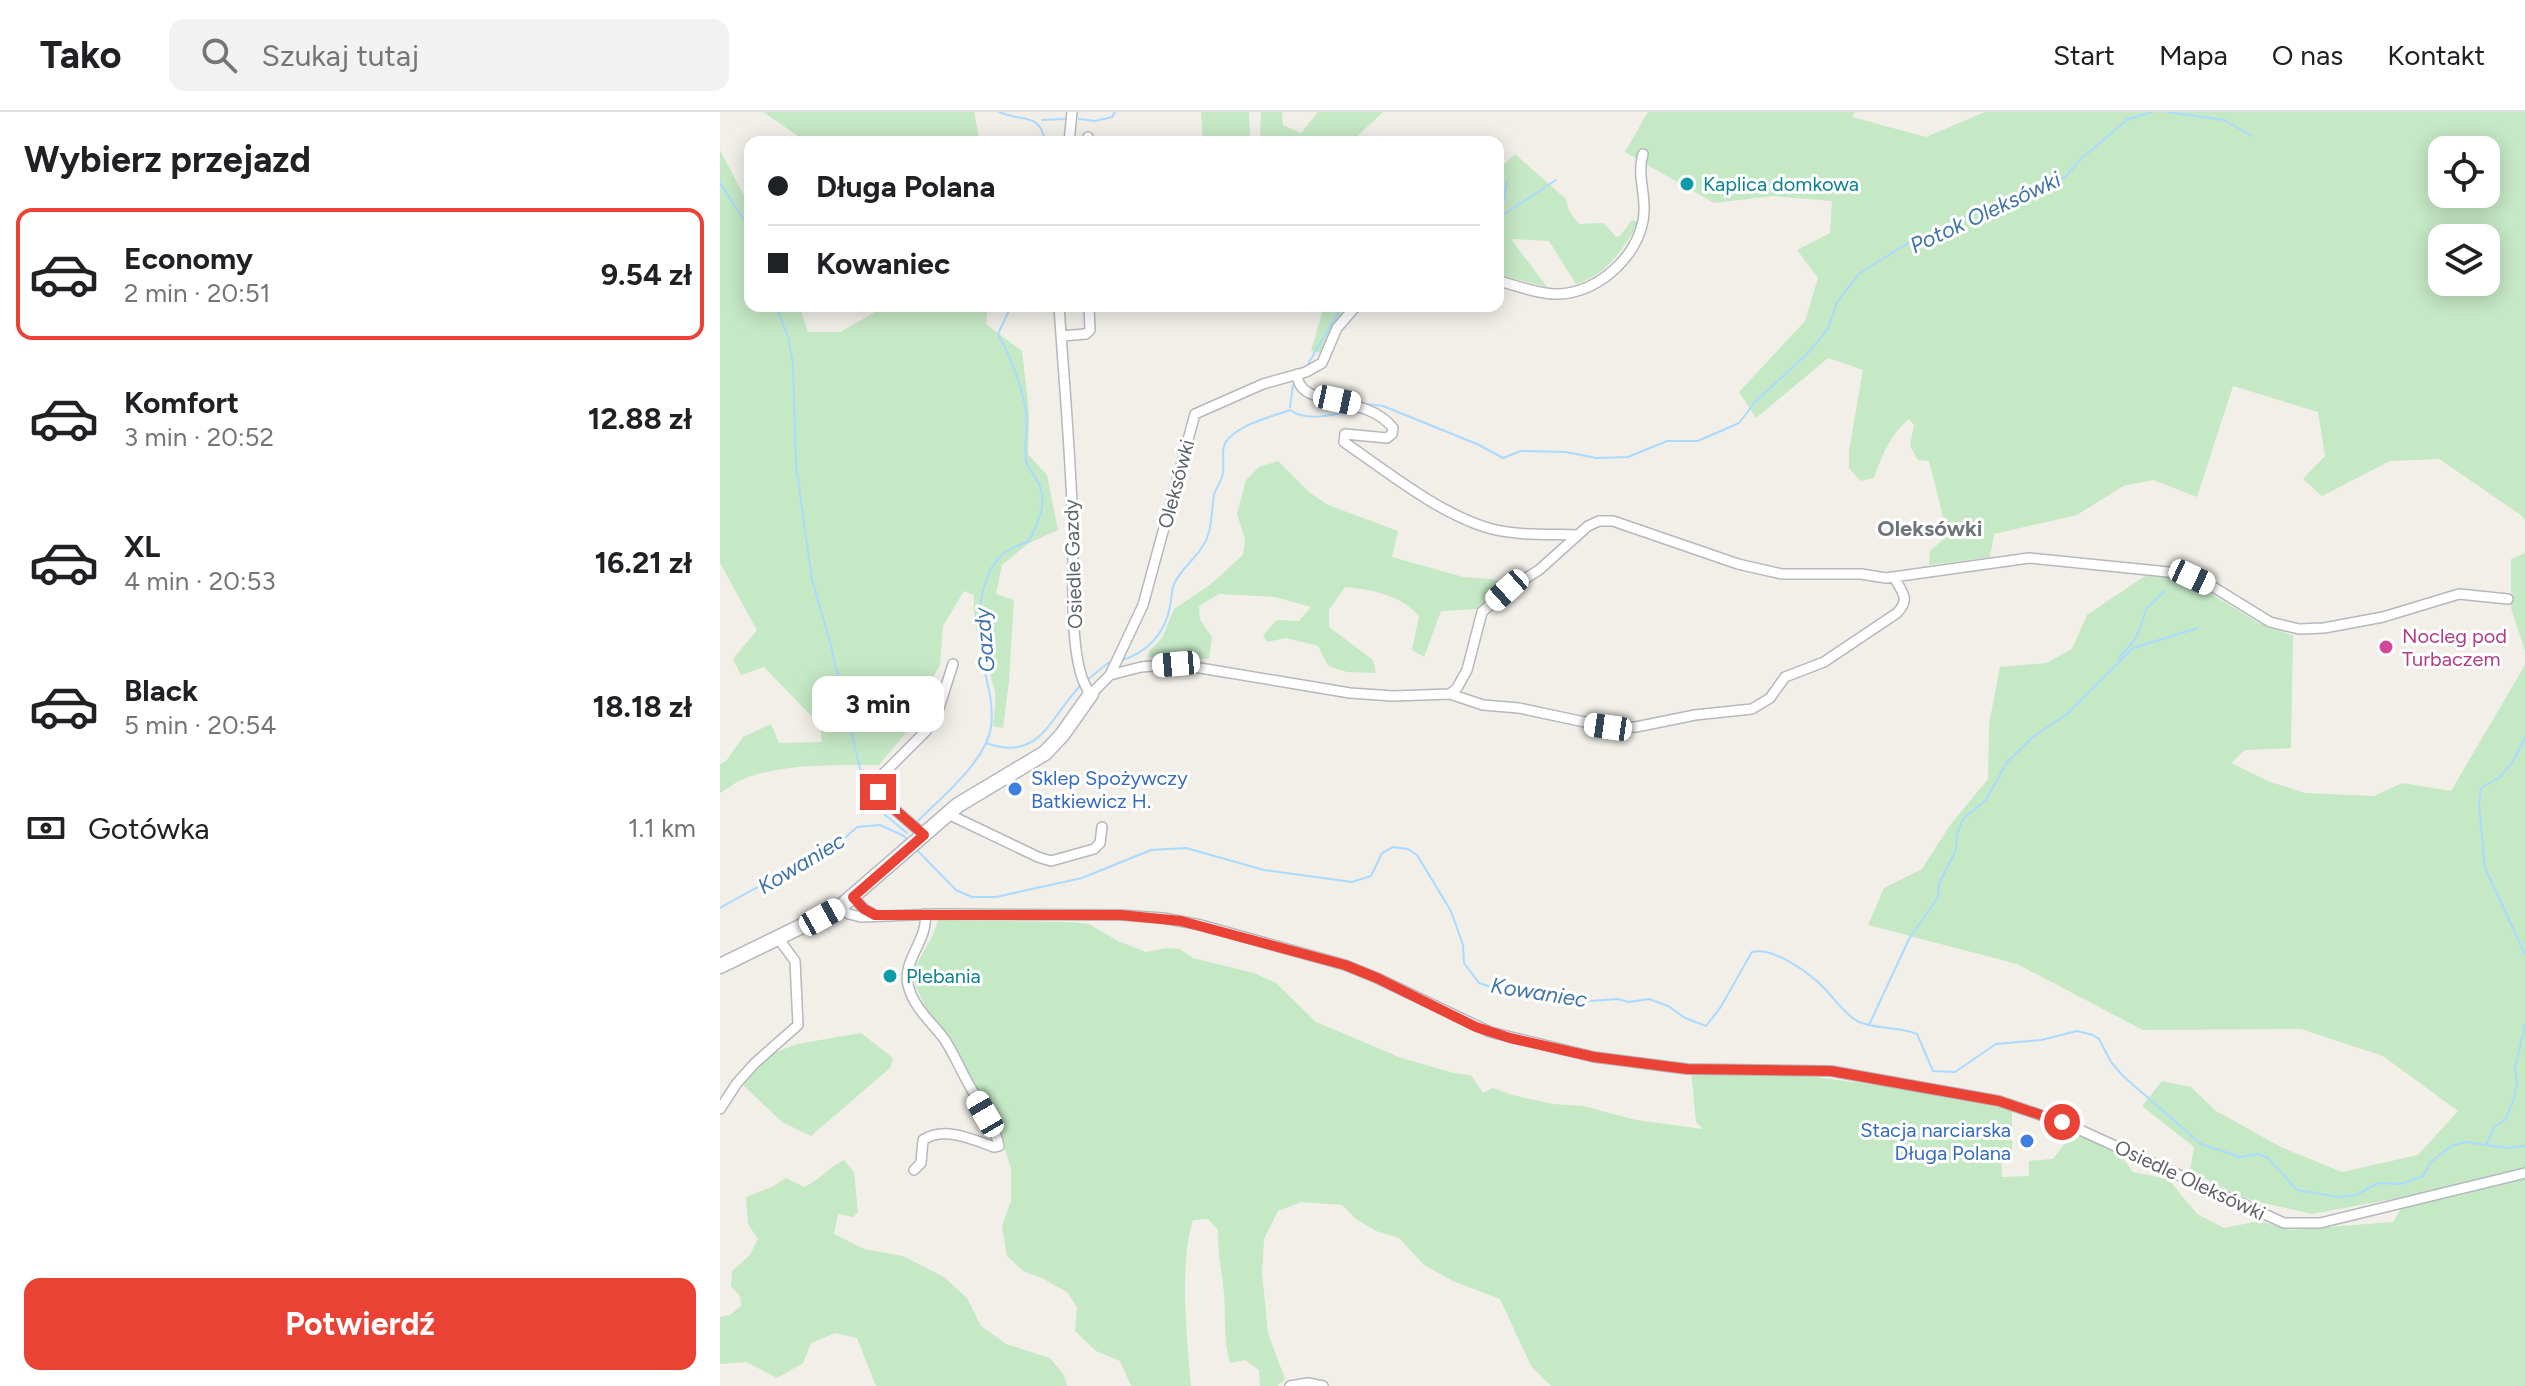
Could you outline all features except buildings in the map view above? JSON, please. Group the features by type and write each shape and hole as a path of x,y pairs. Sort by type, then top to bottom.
{"street":[{"path":"1070,136 1072,112"},
{"path":"1504,282 1557,295 1588,288 1619,267 1635,243 1643,223 1645,207 1639,166 1643,154"},
{"name":"Osiedle Gazdy","path":"1059,312 1073,533 1071,604 1087,689"},
{"path":"1061,336 1086,334 1090,330 1089,312"},
{"name":"Oleksówki","path":"1087,689 1110,675 1143,605 1195,414 1263,384 1322,363 1337,328 1351,312"},
{"path":"1297,374 1301,387 1311,394 1360,406 1387,421 1393,428 1387,438 1345,434 1344,442 1391,476 1466,521 1505,531 1578,535"},
{"path":"1450,694 1467,670 1482,612 1507,590 1539,570 1588,526 1599,521 1613,521 1757,570 1806,575 1894,577 2029,558 2178,573 2215,588 2270,622 2299,629 2324,628 2383,617 2459,594 2508,599"},
{"path":"1110,675 1141,667 1176,664 1350,693 1393,696 1450,694 1483,705 1531,710 1572,721 1608,727 1636,727 1695,715 1752,709 1770,698 1785,677 1824,662 1897,613 1905,605 1905,598 1894,577"},
{"path":"921,833 878,792 879,778 926,731 939,708 953,664"},
{"path":"720,966 839,908 908,849 921,833 970,796 1045,753 1062,735 1087,689"},
{"path":"948,814 1051,861 1094,849 1100,843 1102,827"},
{"path":"853,897 875,915"},
{"name":"Osiedle Oleksówki","path":"839,908 849,914 875,915 1121,915 1181,921 1345,965 1490,1032 1594,1057 1687,1069 1831,1071 1999,1101 2067,1124 2284,1223 2320,1223 2525,1173"},
{"path":"914,1170 921,1163 923,1140 934,1135 959,1135 999,1146 955,1057 942,1036 925,1018 907,983 909,968 927,924 925,914"},
{"path":"720,1109 737,1083 798,1025 795,961 778,938"},
{"path":"1290,1386 1308,1383 1323,1386"}],"green space":[{"path":"763,112 974,112 979,136 798,136"},
{"path":"1201,112 1249,112 1250,136 1203,136"},
{"path":"1261,112 1282,112 1283,125 1301,133 1318,112 1383,112 1357,136 1260,136"},
{"path":"1648,112 1855,112 1852,117 1926,137 1985,112 2525,112 2525,520 2439,459 2390,461 2322,496 2303,479 2325,456 2318,412 2233,386 2197,497 2153,480 2123,486 2077,515 1994,534 1990,557 1929,565 1930,551 1945,538 1943,516 1929,461 1918,460 1910,446 1914,425 1909,419 1897,431 1874,478 1860,481 1849,468 1849,451 1863,370 1828,358 1756,418 1739,392 1805,321 1818,278 1797,250 1830,233 1832,201 1773,196 1714,203 1625,152"},
{"path":"720,150 744,196 744,312 801,312 808,332 840,332 875,312 987,312 986,324 1022,351 1029,411 1028,454 1047,475 1058,530 1029,543 1002,565 996,594 1014,600 1003,728 993,726 994,688 977,632 974,595 964,591 943,626 940,665 920,700 913,724 879,765 773,770 741,780 720,793 720,764 726,761 743,737 771,724 779,743 822,742 820,725 764,667 741,675 733,659 757,630 720,563"},
{"path":"1515,154 1566,199 1569,211 1579,224 1604,223 1616,237 1632,220 1639,222 1606,267 1587,280 1576,284 1549,241 1511,239 1547,287 1504,276 1504,164"},
{"path":"1322,312 1354,312 1323,353 1311,351"},
{"path":"1278,461 1310,493 1328,505 1398,531 1392,557 1463,577 1503,583 1477,609 1441,611 1424,657 1412,650 1419,616 1385,594 1345,587 1329,610 1329,627 1373,660 1376,673 1347,672 1328,666 1318,646 1286,638 1267,642 1263,635 1277,620 1299,621 1311,607 1275,597 1219,594 1199,606 1200,620 1212,637 1209,659 1148,657 1149,651 1162,638 1174,609 1211,584 1243,555 1245,539 1237,514 1246,480 1259,467"},
{"path":"2525,553 2525,651 2511,608 2511,559"},
{"path":"2145,576 2176,577 2193,583 2259,623 2293,636 2291,748 2245,750 2231,763 2268,781 2305,793 2374,796 2402,783 2451,791 2525,665 2525,1386 1551,1386 1531,1366 1500,1299 1453,1281 1424,1265 1399,1238 1376,1231 1356,1219 1342,1205 1301,1202 1278,1211 1264,1239 1262,1273 1268,1333 1285,1379 1277,1386 1260,1386 1259,1370 1245,1360 1230,1363 1218,1230 1208,1219 1193,1220 1186,1258 1185,1302 1191,1386 1131,1386 1120,1361 1096,1351 1075,1331 1077,1307 1067,1292 1023,1271 1007,1256 1002,1226 1011,1201 1011,1168 998,1128 952,1040 930,1016 915,985 915,967 938,920 1089,924 1118,941 1146,952 1180,949 1193,958 1254,973 1276,983 1316,1022 1399,1057 1453,1073 1471,1075 1483,1093 1493,1088 1553,1104 1583,1106 1636,1120 1703,1129 1696,1122 1691,1070 1800,1075 1904,1089 2012,1110 2012,1152 2001,1159 2002,1177 2029,1176 2029,1161 2053,1159 2065,1143 2068,1129 2119,1153 2133,1172 2168,1179 2197,1214 2224,1228 2259,1221 2289,1230 2393,1222 2409,1196 2312,1214 2246,1199 2190,1171 2194,1147 2142,1106 2162,1081 2191,1087 2216,1111 2283,1148 2342,1172 2418,1155 2458,1111 2383,1056 2301,1029 2143,1030 2017,964 1868,925 1884,888 1922,869 1950,825 1988,779 1989,724 2000,667 2046,663 2072,649 2087,615"},
{"path":"861,1033 893,1058 890,1068 811,1136 782,1122 743,1085 771,1054 797,1044"},
{"path":"844,1160 854,1172 858,1212 853,1217 838,1214 834,1234 864,1249 903,1256 944,1277 967,1298 981,1326 1006,1344 1050,1358 1064,1375 1067,1386 876,1386 857,1338 835,1333 811,1343 803,1363 777,1378 746,1362 720,1364 720,1317 730,1315 741,1306 740,1296 731,1286 732,1271 750,1255 758,1239 748,1224 746,1197 786,1178 804,1187"}],"waterway":[{"path":"999,112 1035,122 1044,136"},
{"path":"1079,119 1095,121 1112,117 1115,112"},
{"name":"Potok Oleksówki","path":"1367,404 1383,406 1477,444 1503,458 1521,451 1566,452 1596,458 1628,457 1667,441 1698,441 1739,423 1756,401 1807,354 1828,329 1837,302 1859,274 1903,246 1944,226 2065,177 2082,158 2128,119 2153,112"},
{"name":"Potok Oleksówki","path":"2167,112 2224,120 2252,136"},
{"path":"1042,120 1065,119"},
{"path":"1504,214 1556,180"},
{"path":"1504,199 1507,181"},
{"path":"720,183 744,220"},
{"path":"778,312 793,363 796,465 812,580 861,773 873,791"},
{"name":"Gazdy","path":"916,823 961,779 987,740 992,716 979,641 978,618 982,596 994,564 1008,550 1029,541 1041,512 1041,489 1026,460 1024,400 998,334 1008,312"},
{"path":"1308,364 1338,312"},
{"path":"1290,407 1293,385"},
{"name":"Potok Oleksówki","path":"1119,661 1146,648 1159,633 1168,616 1175,582 1207,539 1214,495 1223,473 1224,446 1229,438 1250,424 1290,410 1312,417 1353,410"},
{"path":"2119,658 2136,638 2147,608 2165,591"},
{"path":"1869,1025 1909,939 1938,897 1939,884 1956,850 1957,834 1963,819 1986,800 2007,762 2033,737 2067,714 2133,648 2198,628"},
{"name":"Potok Oleksówki","path":"1086,681 1113,662"},
{"name":"Potok Oleksówki","path":"986,743 1005,748 1032,742 1081,685"},
{"path":"2525,738 2500,777 2481,788 2479,804 2485,868 2525,954"},
{"path":"876,796 884,814 907,833"},
{"name":"Kowaniec","path":"720,908 770,883 804,859 836,846 857,827 880,825 906,839"},
{"name":"Kowaniec","path":"916,849 956,890 972,897 996,897 1082,878 1151,850 1186,848 1264,870 1352,882 1371,876 1382,853 1393,847 1408,849 1417,855 1451,911 1463,945 1464,963 1479,983 1497,989 1576,1002 1649,999 1706,1026 1752,952 1771,954 1792,963 1811,977 1857,1021 1917,1034 1933,1071 1955,1072 1996,1044 2041,1040 2077,1031 2093,1035 2099,1039 2111,1062 2123,1076 2201,1144 2240,1157 2259,1154 2268,1158 2297,1190 2339,1197 2356,1195 2378,1183 2401,1184 2423,1176 2431,1162 2451,1146 2466,1142 2507,1148 2525,1146"},
{"path":"2486,1145 2494,1127 2505,1120 2514,1099 2517,1083 2515,1069 2525,1025"}],"place":[{"name":"Kaplica domkowa","path":"1687,184"},
{"name":"Nocleg pod Turbaczem","path":"2386,647"},
{"name":"Sklep Spożywczy Batkiewicz H.","path":"1015,789"},
{"name":"Plebania","path":"890,976"},
{"name":"Stacja narciarska Długa Polana","path":"2027,1141"}],"district":[{"name":"Oleksówki","path":"1930,528"}],"route":[{"path":"878,792 924,835 853,897 875,915 1121,915 1181,921 1345,965 1476,1027 1510,1038 1594,1057 1687,1069 1831,1071 1999,1101 2062,1122"}]}
